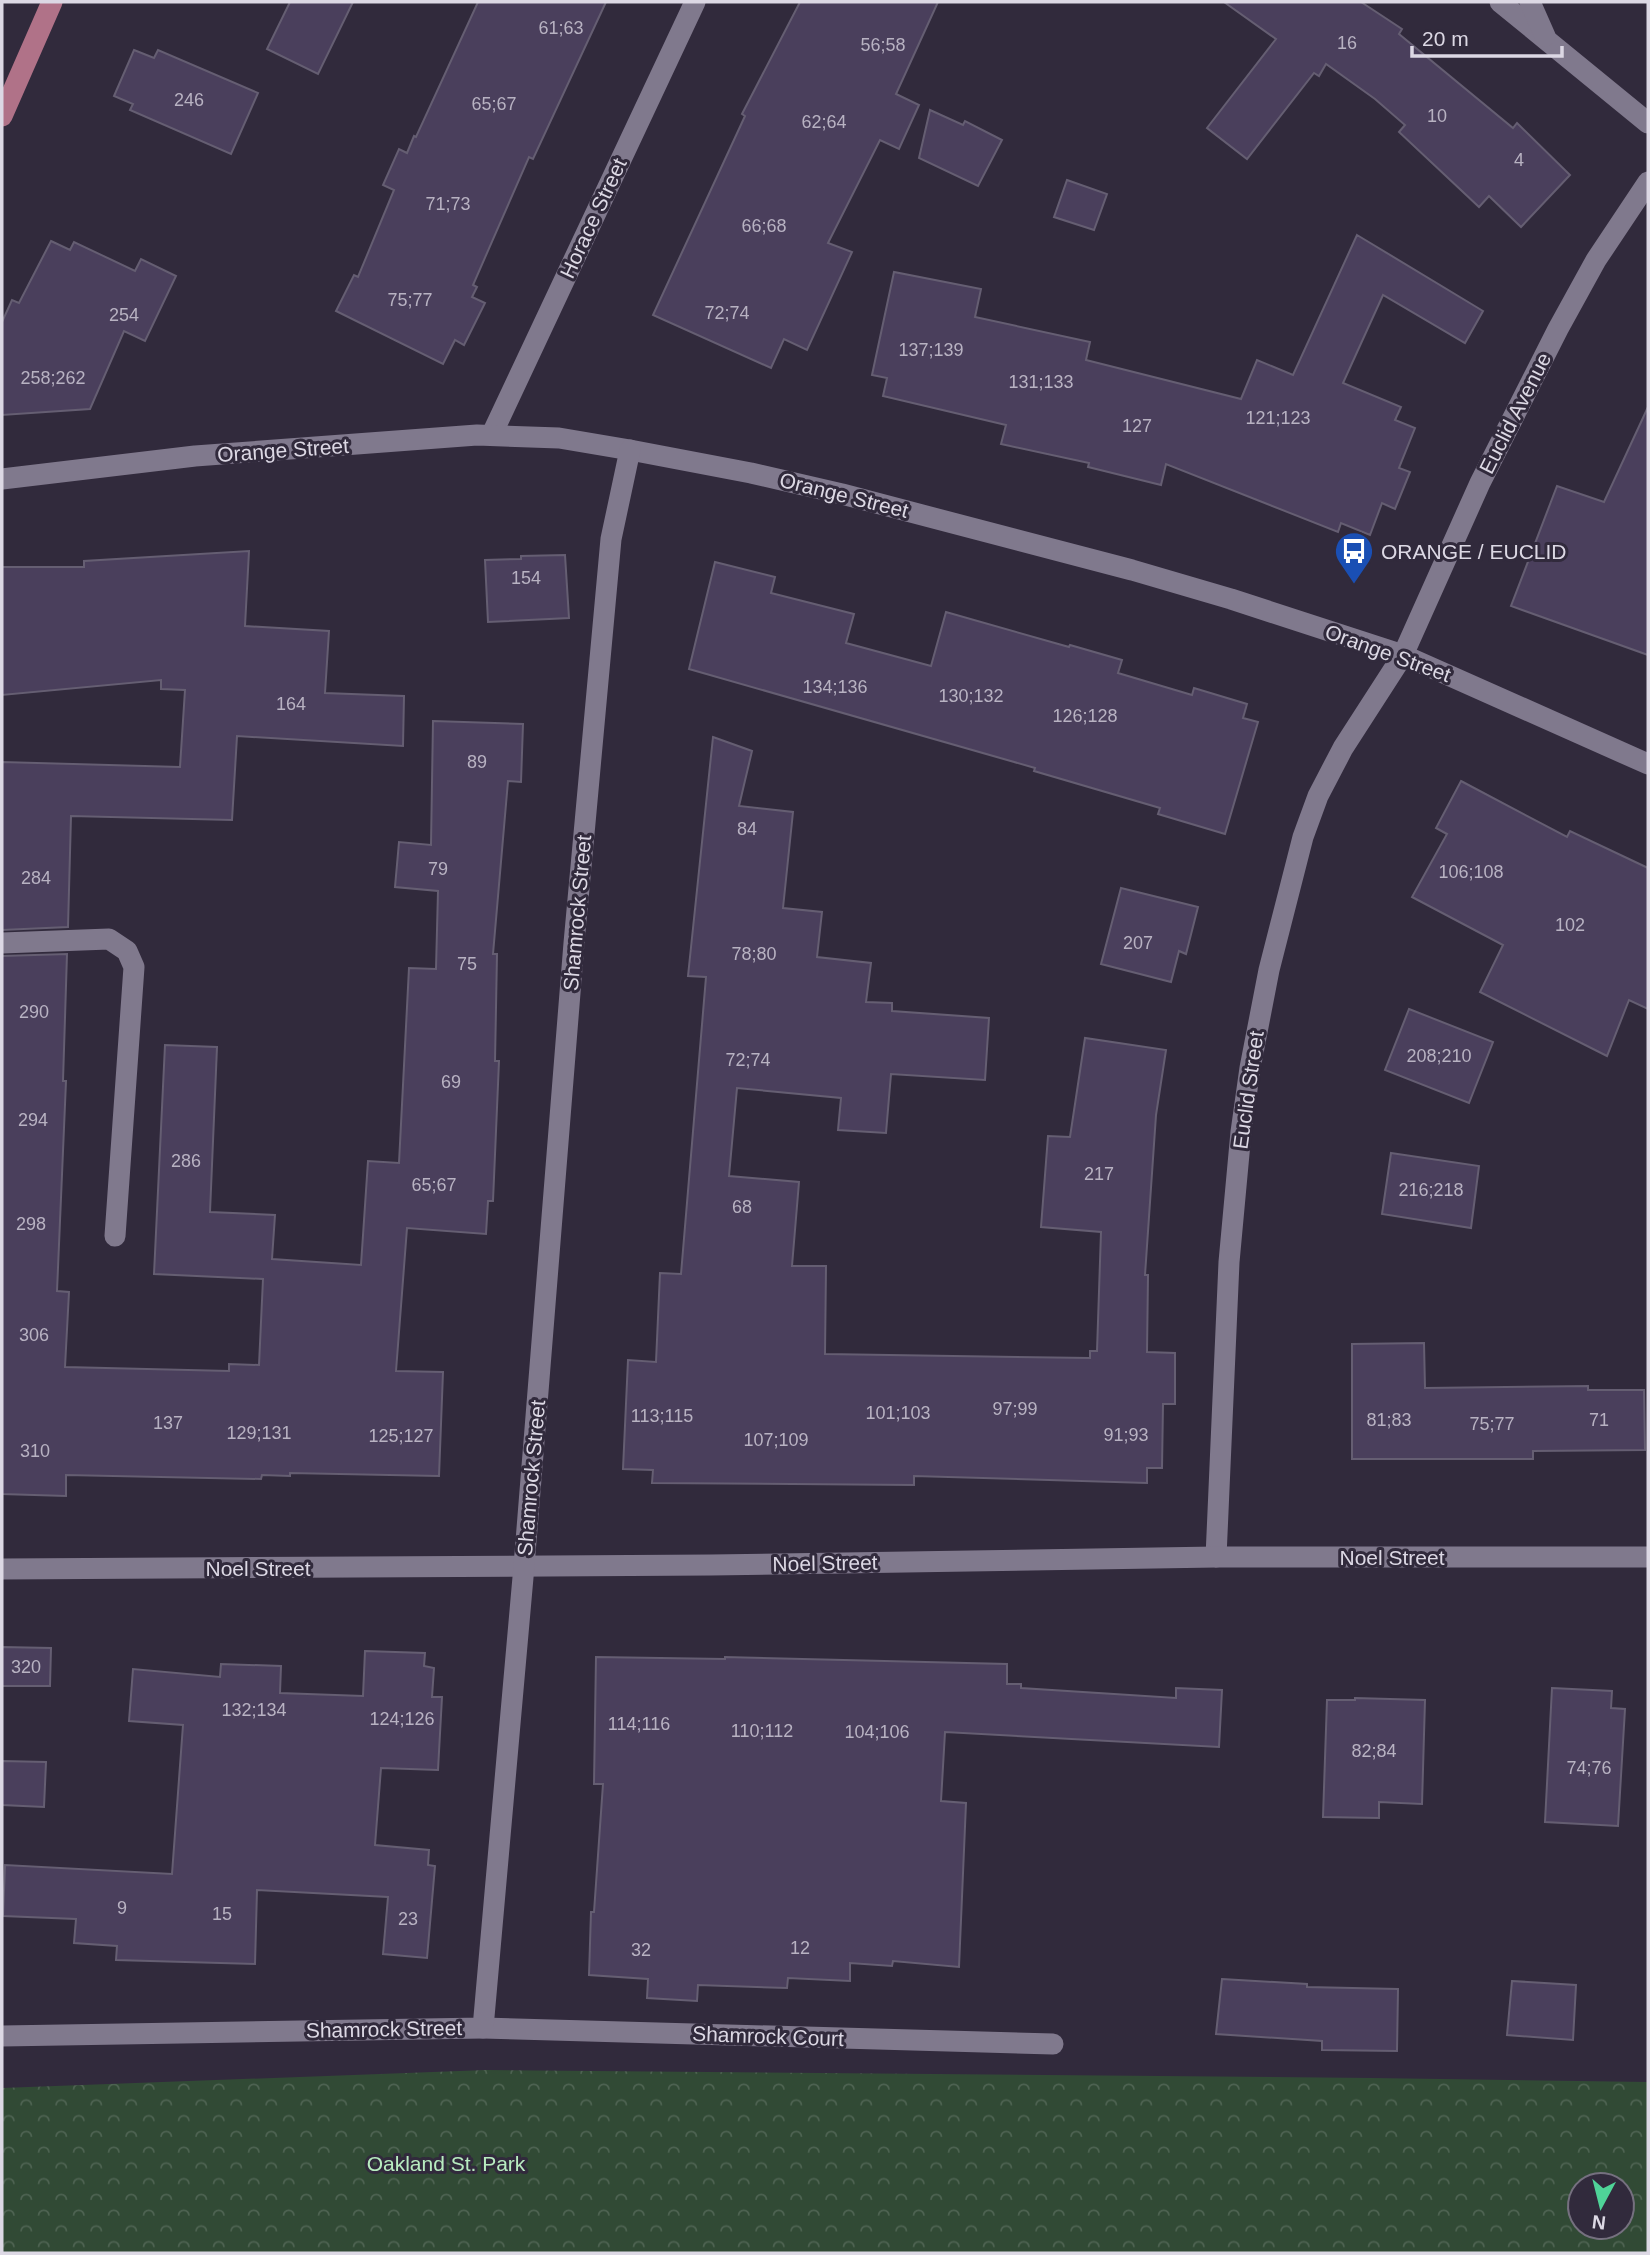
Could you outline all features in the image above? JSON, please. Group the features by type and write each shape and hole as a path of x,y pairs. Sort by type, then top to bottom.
{"main road":[{"path":"2,116 52,2"}],"street":[{"name":"Horace Street","path":"492,434 695,2"},
{"path":"1500,2 1648,123"},
{"path":"1530,2 1546,38"},
{"name":"Euclid Avenue","path":"1403,655 1480,483 1534,375 1596,260 1648,181"},
{"name":"Orange Street","path":"2,479 195,456 492,434 559,438 630,450 816,488 1082,556 1243,602 1403,655 1648,764"},
{"name":"Shamrock Street","path":"2,2036 483,2028 524,1566 574,943 611,538 630,450"},
{"name":"Euclid Street","path":"1216,1557 1229,1262 1241,1132 1258,1019 1291,879 1318,796 1343,748 1403,655"},
{"path":"2,943 109,939 127,951 134,967 115,1236"},
{"name":"Noel Street","path":"2,1569 524,1566 1216,1557 1648,1557"},
{"name":"Shamrock Court","path":"483,2028 1053,2044"}],"green space":[{"name":"Oakland St. Park","path":"486,2070 1648,2082 1648,2253 2,2253 2,2088"}],"building":[{"path":"290,2 353,2 318,74 267,49"},
{"path":"478,2 606,2 533,159 529,157 473,285 477,287 472,297 485,303 464,345 455,340 443,364 336,311 354,275 358,277 394,190 383,185 399,149 407,153 414,136 416,137"},
{"path":"800,2 938,2 896,94 919,105 899,149 880,140 828,243 852,252 807,350 784,339 771,368 653,315 745,116 742,114"},
{"path":"1224,2 1361,2 1402,29 1399,34 1513,128 1517,123 1570,175 1521,227 1489,196 1479,207 1399,132 1405,125 1375,99 1326,64 1319,76 1314,73 1247,159 1207,128 1276,39"},
{"path":"134,50 154,58 158,50 258,93 231,154 130,110 133,104 114,96"},
{"path":"930,110 963,125 965,121 1002,140 978,186 919,158"},
{"path":"1067,180 1107,194 1094,230 1054,217"},
{"path":"1357,235 1483,311 1465,343 1383,295 1343,383 1401,407 1395,420 1415,428 1399,468 1410,472 1395,509 1382,503 1370,535 1341,523 1338,532 1166,464 1161,485 1088,467 1089,463 1001,444 1006,425 883,396 887,378 872,375 894,272 981,289 975,317 1090,342 1086,360 1241,399 1257,360 1293,375"},
{"path":"51,241 70,250 74,242 135,271 141,259 176,276 145,341 124,331 90,409 2,415 2,322 12,300 19,303"},
{"path":"1648,407 1648,655 1511,606 1557,486 1604,502"},
{"path":"249,551 245,626 329,631 325,693 404,696 403,746 237,736 232,820 71,816 68,927 2,930 2,762 180,767 185,690 161,689 161,680 2,695 2,567 84,567 84,561"},
{"path":"565,555 569,618 488,622 485,560"},
{"path":"715,562 775,577 771,593 854,614 846,643 931,666 946,612 1122,660 1118,673 1192,695 1194,688 1247,704 1243,718 1258,722 1225,834 1158,814 1160,808 1034,771 1035,768 689,669"},
{"path":"433,721 523,724 521,782 508,781 493,954 497,954 495,1061 499,1061 493,1201 488,1201 486,1234 407,1228 396,1371 443,1372 439,1476 290,1473 290,1476 262,1475 261,1479 66,1475 66,1496 2,1494 2,956 67,954 63,1081 66,1081 57,1291 69,1292 65,1367 229,1371 229,1364 259,1365 263,1279 154,1274 165,1045 217,1047 210,1212 275,1215 272,1259 361,1265 368,1161 399,1163 409,968 436,969 438,891 395,887 399,842 431,845"},
{"path":"713,737 752,751 739,806 793,812 783,908 822,912 817,957 871,963 866,1002 892,1003 892,1011 989,1018 985,1080 891,1074 886,1133 838,1130 841,1098 737,1088 729,1176 799,1182 792,1266 826,1266 825,1354 1090,1358 1090,1351 1097,1351 1101,1232 1041,1227 1048,1136 1070,1137 1085,1038 1166,1050 1156,1115 1145,1275 1148,1275 1147,1352 1175,1353 1175,1404 1163,1404 1162,1468 1147,1468 1147,1483 914,1476 914,1485 652,1483 653,1470 623,1469 628,1360 656,1362 660,1273 681,1274 706,977 688,976"},
{"path":"1461,781 1567,837 1570,831 1648,868 1648,1009 1629,1000 1607,1056 1480,992 1503,945 1412,897 1447,834 1436,828"},
{"path":"1121,888 1198,907 1186,954 1179,951 1171,982 1101,964"},
{"path":"1409,1009 1493,1042 1469,1103 1385,1070"},
{"path":"1391,1153 1479,1166 1471,1228 1382,1214"},
{"path":"1424,1343 1425,1388 1588,1386 1588,1390 1644,1390 1645,1450 1533,1451 1533,1459 1352,1459 1352,1344"},
{"path":"2,1647 51,1648 50,1686 2,1686"},
{"path":"365,1651 425,1653 424,1666 434,1668 432,1697 442,1697 438,1770 381,1768 375,1845 429,1850 428,1865 435,1866 427,1958 383,1954 388,1897 257,1890 255,1964 116,1960 117,1946 74,1943 76,1919 3,1916 5,1865 172,1874 183,1725 129,1721 133,1669 220,1677 221,1664 281,1666 280,1693 363,1696"},
{"path":"596,1657 725,1657 1007,1664 1007,1684 1021,1684 1021,1688 1176,1698 1176,1688 1222,1690 1219,1747 945,1732 941,1801 966,1803 959,1967 893,1961 892,1966 850,1963 850,1981 788,1978 787,1988 698,1985 697,2001 647,1998 648,1979 589,1975 591,1912 594,1912 603,1784 594,1784"},
{"path":"1552,1688 1612,1691 1611,1708 1625,1709 1618,1826 1545,1822"},
{"path":"1327,1700 1425,1700 1422,1804 1379,1802 1379,1818 1323,1817"},
{"path":"2,1761 46,1762 44,1807 2,1805"},
{"path":"1222,1979 1307,1984 1307,1987 1398,1989 1397,2051 1322,2050 1322,2041 1216,2034"},
{"path":"1512,1981 1576,1985 1573,2040 1507,2035"}],"place":[{"name":"ORANGE / EUCLID","path":"1354,585"}]}
